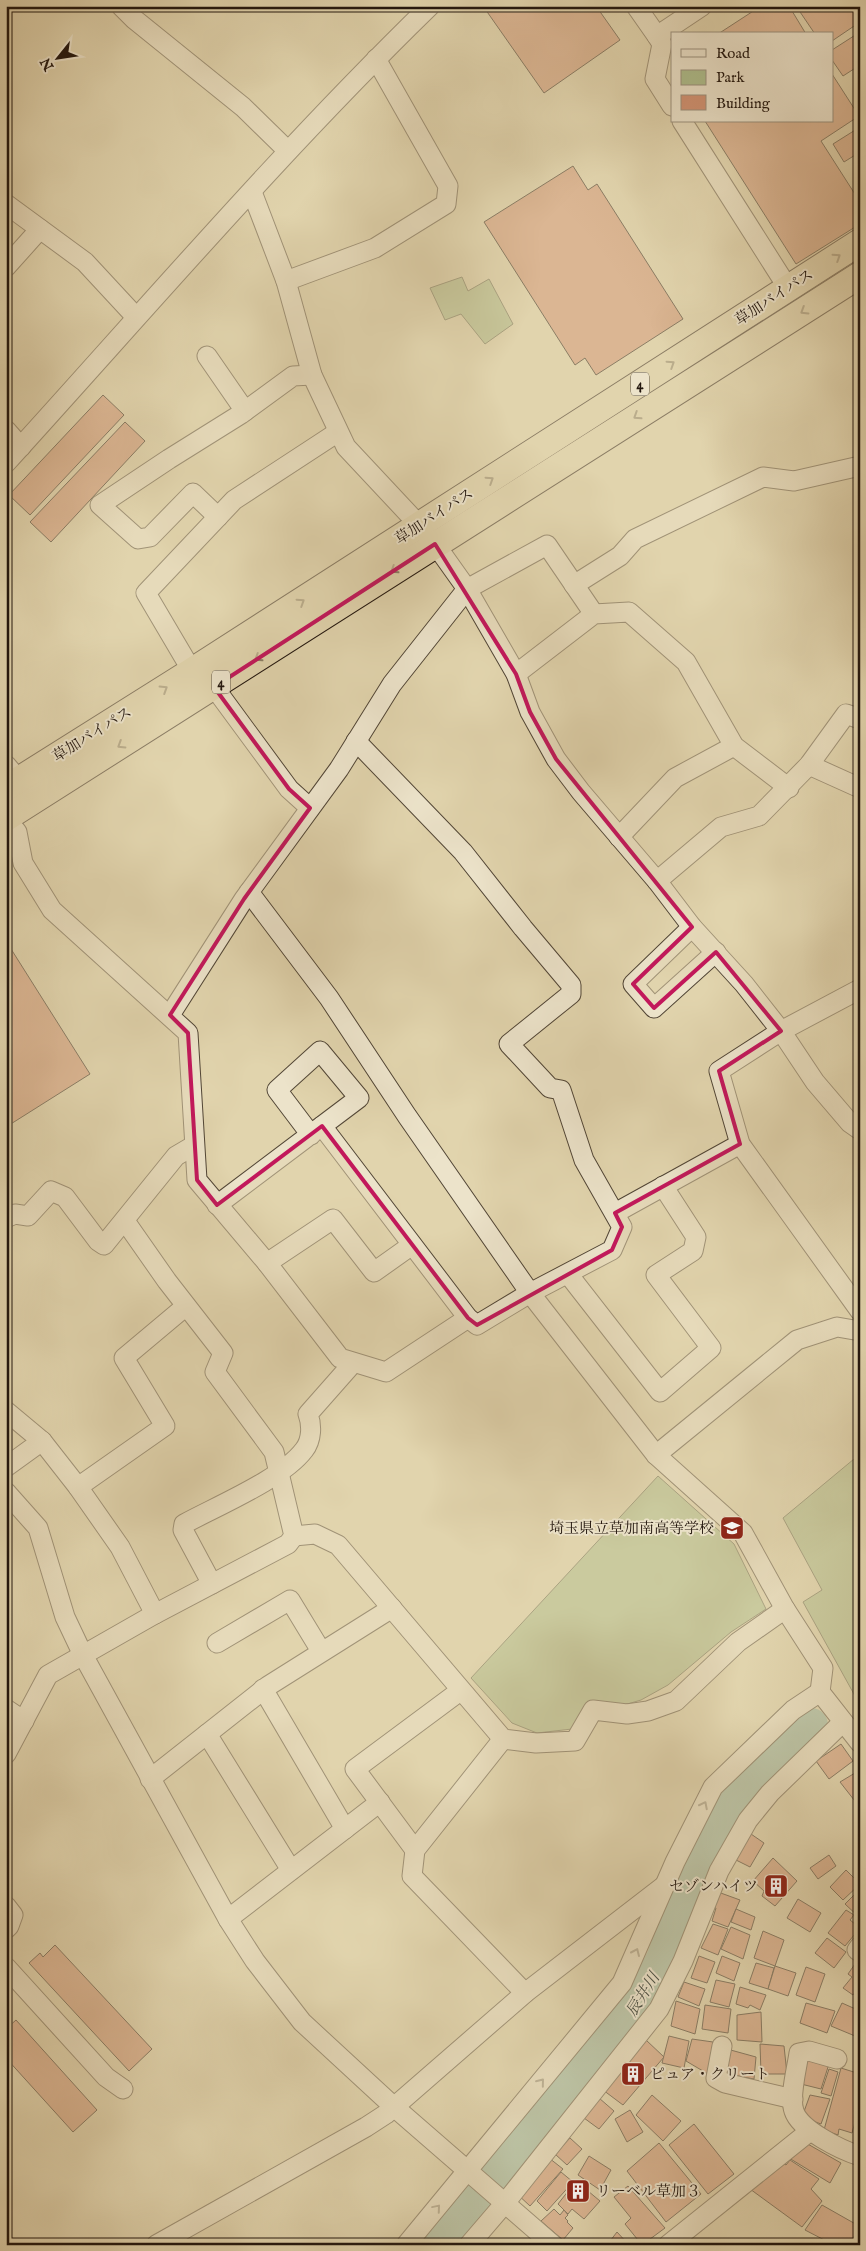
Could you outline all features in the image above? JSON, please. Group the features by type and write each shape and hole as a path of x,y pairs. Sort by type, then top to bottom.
{"highway":[{"name":"草加バイパス","path":"6,818 214,687 427,535 788,288 860,242"},
{"name":"草加バイパス","path":"10,777 427,535 860,275"}],"street":[{"path":"121,6 134,19 243,107 288,151"},
{"path":"6,463 288,151 430,6"},
{"path":"636,6 662,44 655,79 671,104"},
{"path":"657,36 702,6"},
{"path":"286,281 375,248 446,204 448,186 376,59"},
{"path":"683,122 788,288"},
{"path":"252,192 286,281 312,375 346,447 427,535 466,588 516,674 530,712 556,758 581,792 657,881 692,927 744,984 781,1031 815,1082 850,1123 860,1130"},
{"path":"6,204 86,262 136,317"},
{"path":"6,267 40,229"},
{"path":"207,356 245,411"},
{"path":"218,517 193,493 150,537 138,539 100,505 245,411 294,376 312,375"},
{"path":"6,430 20,448"},
{"path":"192,671 146,593 234,500 338,432"},
{"path":"574,586 620,556 635,539 763,477 794,481 860,466"},
{"path":"170,1015 249,892 339,770 392,684 466,588 547,545 594,614"},
{"path":"516,674 594,614 629,612 686,662 734,746 788,788"},
{"path":"214,687 289,789 310,808"},
{"path":"657,881 721,827 759,816 809,765 846,714 860,719"},
{"path":"217,1206 317,1130 412,1245 468,1318 477,1325 530,1293 612,1250 622,1227 584,1160 561,1090 550,1088 508,1044 571,994 571,985 464,852 356,741"},
{"path":"620,837 675,778 734,746"},
{"path":"809,765 860,788"},
{"path":"6,818 17,832 23,863 52,910 188,1033 197,1180 267,1263 340,1358 386,1372 468,1318"},
{"path":"249,892 329,998 407,1116 530,1293 656,1455 743,1533 786,1609 823,1668 820,1692 860,1743"},
{"path":"692,927 633,984 654,1008 716,952"},
{"path":"860,989 781,1031 719,1071 740,1144 860,1311"},
{"path":"615,1213 740,1144"},
{"path":"6,1218 15,1214 28,1216 51,1191 64,1197 98,1241 104,1245 176,1156 194,1146"},
{"path":"568,1274 660,1392 711,1348 656,1275 693,1251 696,1237 663,1186"},
{"path":"267,1263 333,1219 374,1272 412,1245"},
{"path":"125,1221 186,1306 223,1352 215,1372 274,1452 294,1536"},
{"path":"78,1487 165,1426 124,1358 186,1306"},
{"path":"656,1455 797,1340 837,1327 860,1332"},
{"path":"212,1584 183,1530 184,1524 280,1473 305,1449 312,1426 308,1414 353,1363"},
{"path":"6,1411 42,1441 78,1487 120,1546 155,1614"},
{"path":"6,1467 42,1441"},
{"path":"6,1492 38,1528 65,1617 83,1654 228,1919 255,1961 302,2022 393,2106 553,2245"},
{"path":"6,1754 48,1675 155,1614 288,1544 294,1536 315,1534 338,1545 460,1691 503,1739 536,1743 575,1741 593,1710 628,1714 648,1711 676,1701 738,1642 786,1609"},
{"path":"217,1643 290,1600 321,1651"},
{"path":"150,1779 263,1689 392,1608"},
{"path":"263,1689 345,1829"},
{"path":"415,1850 355,1769 460,1691"},
{"path":"406,2245 470,2174 622,1984 675,1862 713,1787 793,1710 820,1692"},
{"path":"6,1709 24,1721"},
{"path":"469,2245 502,2201 659,2008 683,1961 719,1870 748,1820 770,1793 844,1722"},
{"path":"207,1734 291,1870"},
{"path":"503,1739 415,1850 412,1876 525,1993"},
{"path":"228,1919 380,1802"},
{"path":"156,2245 386,2114 525,1993 666,1884"},
{"path":"6,1906 13,1914 6,1929"},
{"path":"860,1946 857,1950 860,1952"},
{"path":"6,1967 106,2076 123,2089"},
{"path":"722,2046 716,2078 725,2084 793,2100"},
{"path":"837,2059 809,2051 799,2053 793,2100 794,2112 810,2131 860,2156"},
{"path":"668,2245 810,2131"}],"highlighted area":[{"path":"435,544 516,674 530,712 556,759 692,927 633,984 654,1008 716,952 781,1031 719,1071 740,1144 615,1213 622,1227 612,1250 477,1325 468,1318 322,1126 217,1205 197,1180 188,1033 170,1015 244,899 310,808 289,789 214,687"}],"green space":[{"path":"462,277 468,291 489,279 513,324 485,344 461,314 445,320 430,288"},
{"path":"860,1454 860,1705 803,1602 822,1590 783,1518"},
{"path":"658,1476 734,1544 766,1609 731,1632 668,1685 641,1700 624,1705 588,1702 572,1729 537,1733 512,1723 471,1678"}],"building":[{"path":"483,6 596,6 620,40 544,93"},
{"path":"761,6 789,6 805,32 721,32"},
{"path":"796,6 860,6 860,22 834,40 834,32 814,32"},
{"path":"860,32 860,65 843,76 834,63 834,49"},
{"path":"834,77 859,116 821,141 860,202 860,224 796,264 706,122 834,122"},
{"path":"860,127 860,152 844,162 833,144"},
{"path":"573,166 588,190 597,184 683,319 596,375 585,358 575,365 484,222"},
{"path":"103,395 124,415 30,515 9,495"},
{"path":"125,422 145,441 51,542 30,522"},
{"path":"6,941 90,1074 6,1127"},
{"path":"841,1744 853,1761 829,1779 816,1761"},
{"path":"860,1770 860,1804 858,1805 840,1782"},
{"path":"751,1834 764,1843 750,1867 736,1860"},
{"path":"829,1855 836,1866 818,1879 810,1868"},
{"name":"セゾンハイツ","path":"773,1858 797,1881 775,1906 762,1896 764,1891 753,1881"},
{"path":"846,1870 860,1884 843,1900 830,1887"},
{"path":"860,1889 860,1918 845,1904"},
{"path":"718,1892 740,1900 728,1927 712,1921 716,1908 713,1907"},
{"path":"798,1899 821,1913 810,1932 787,1918"},
{"path":"736,1909 755,1917 751,1930 731,1922"},
{"path":"846,1910 854,1915 850,1920 860,1928 845,1946 828,1933"},
{"path":"713,1924 728,1929 718,1955 701,1948"},
{"path":"731,1927 750,1935 743,1959 721,1949"},
{"path":"763,1931 784,1940 775,1966 754,1958"},
{"path":"827,1938 846,1952 834,1968 815,1953"},
{"path":"55,1945 152,2049 129,2071 29,1963 40,1953 43,1957"},
{"path":"699,1956 715,1962 707,1983 691,1978"},
{"path":"722,1956 740,1963 734,1981 716,1973"},
{"path":"857,1961 860,1963 860,1986 853,1995 843,1988 852,1977 848,1974"},
{"path":"756,1963 774,1968 768,1989 749,1983"},
{"path":"775,1966 796,1973 788,1996 768,1989"},
{"path":"806,1967 825,1974 815,2002 796,1995"},
{"path":"716,1980 735,1984 729,2007 710,2002"},
{"path":"684,1982 705,1989 699,2006 678,1997"},
{"path":"740,1987 766,1995 760,2010 750,2005 748,2008 736,2004"},
{"path":"676,2001 700,2009 695,2034 671,2026"},
{"path":"806,2003 835,2011 827,2033 800,2023"},
{"path":"842,2003 860,2011 860,2020 855,2036 831,2026"},
{"path":"705,2005 731,2009 728,2033 702,2029"},
{"path":"761,2012 762,2042 737,2040 737,2015"},
{"path":"16,2020 97,2110 73,2132 6,2058 6,2029"},
{"path":"669,2036 689,2041 684,2068 662,2063"},
{"path":"692,2039 713,2042 708,2074 686,2061"},
{"name":"ピュア・クリート","path":"646,2040 664,2057 623,2105 603,2090"},
{"path":"760,2044 784,2046 787,2074 761,2074"},
{"path":"727,2049 756,2057 754,2079 722,2073"},
{"path":"807,2057 829,2064 821,2089 801,2084"},
{"path":"841,2068 860,2074 860,2104 852,2133 839,2129 838,2135 824,2130"},
{"path":"829,2069 838,2072 831,2096 821,2093"},
{"path":"652,2095 681,2121 663,2141 636,2115"},
{"path":"810,2095 830,2099 821,2124 802,2117"},
{"path":"599,2098 614,2111 599,2129 584,2118"},
{"path":"630,2110 643,2132 627,2142 615,2119"},
{"path":"694,2124 734,2174 708,2194 669,2145"},
{"path":"570,2138 582,2149 567,2165 555,2154"},
{"path":"659,2143 701,2194 666,2222 627,2171"},
{"path":"806,2143 841,2163 830,2183 789,2158"},
{"path":"589,2156 611,2170 600,2190 578,2175"},
{"path":"549,2158 563,2169 530,2206 516,2193"},
{"path":"790,2160 819,2179 811,2189 822,2201 802,2227 750,2189 783,2163 786,2165"},
{"path":"561,2172 573,2182 547,2211 537,2201"},
{"name":"リーベル草加３","path":"576,2181 600,2201 584,2219 572,2209 568,2214 558,2204"},
{"path":"628,2186 665,2228 642,2245 625,2224 631,2218 614,2197"},
{"path":"822,2205 859,2226 850,2245 834,2245 805,2230"},
{"path":"554,2209 560,2215 564,2210 568,2215 565,2218 567,2222 573,2228 563,2240 541,2221"},
{"path":"617,2232 629,2245 607,2245"},
{"path":"858,2232 860,2245 851,2245"}],"waterway":[{"name":"辰井川","path":"439,2245 608,2042 645,1993 663,1959 704,1849 742,1792 811,1725"}],"place":[{"name":"埼玉県立草加南高等学校","path":"732,1528"},
{"name":"セゾンハイツ","path":"776,1886"},
{"name":"ピュア・クリート","path":"633,2074"},
{"name":"リーベル草加３","path":"578,2191"}]}
